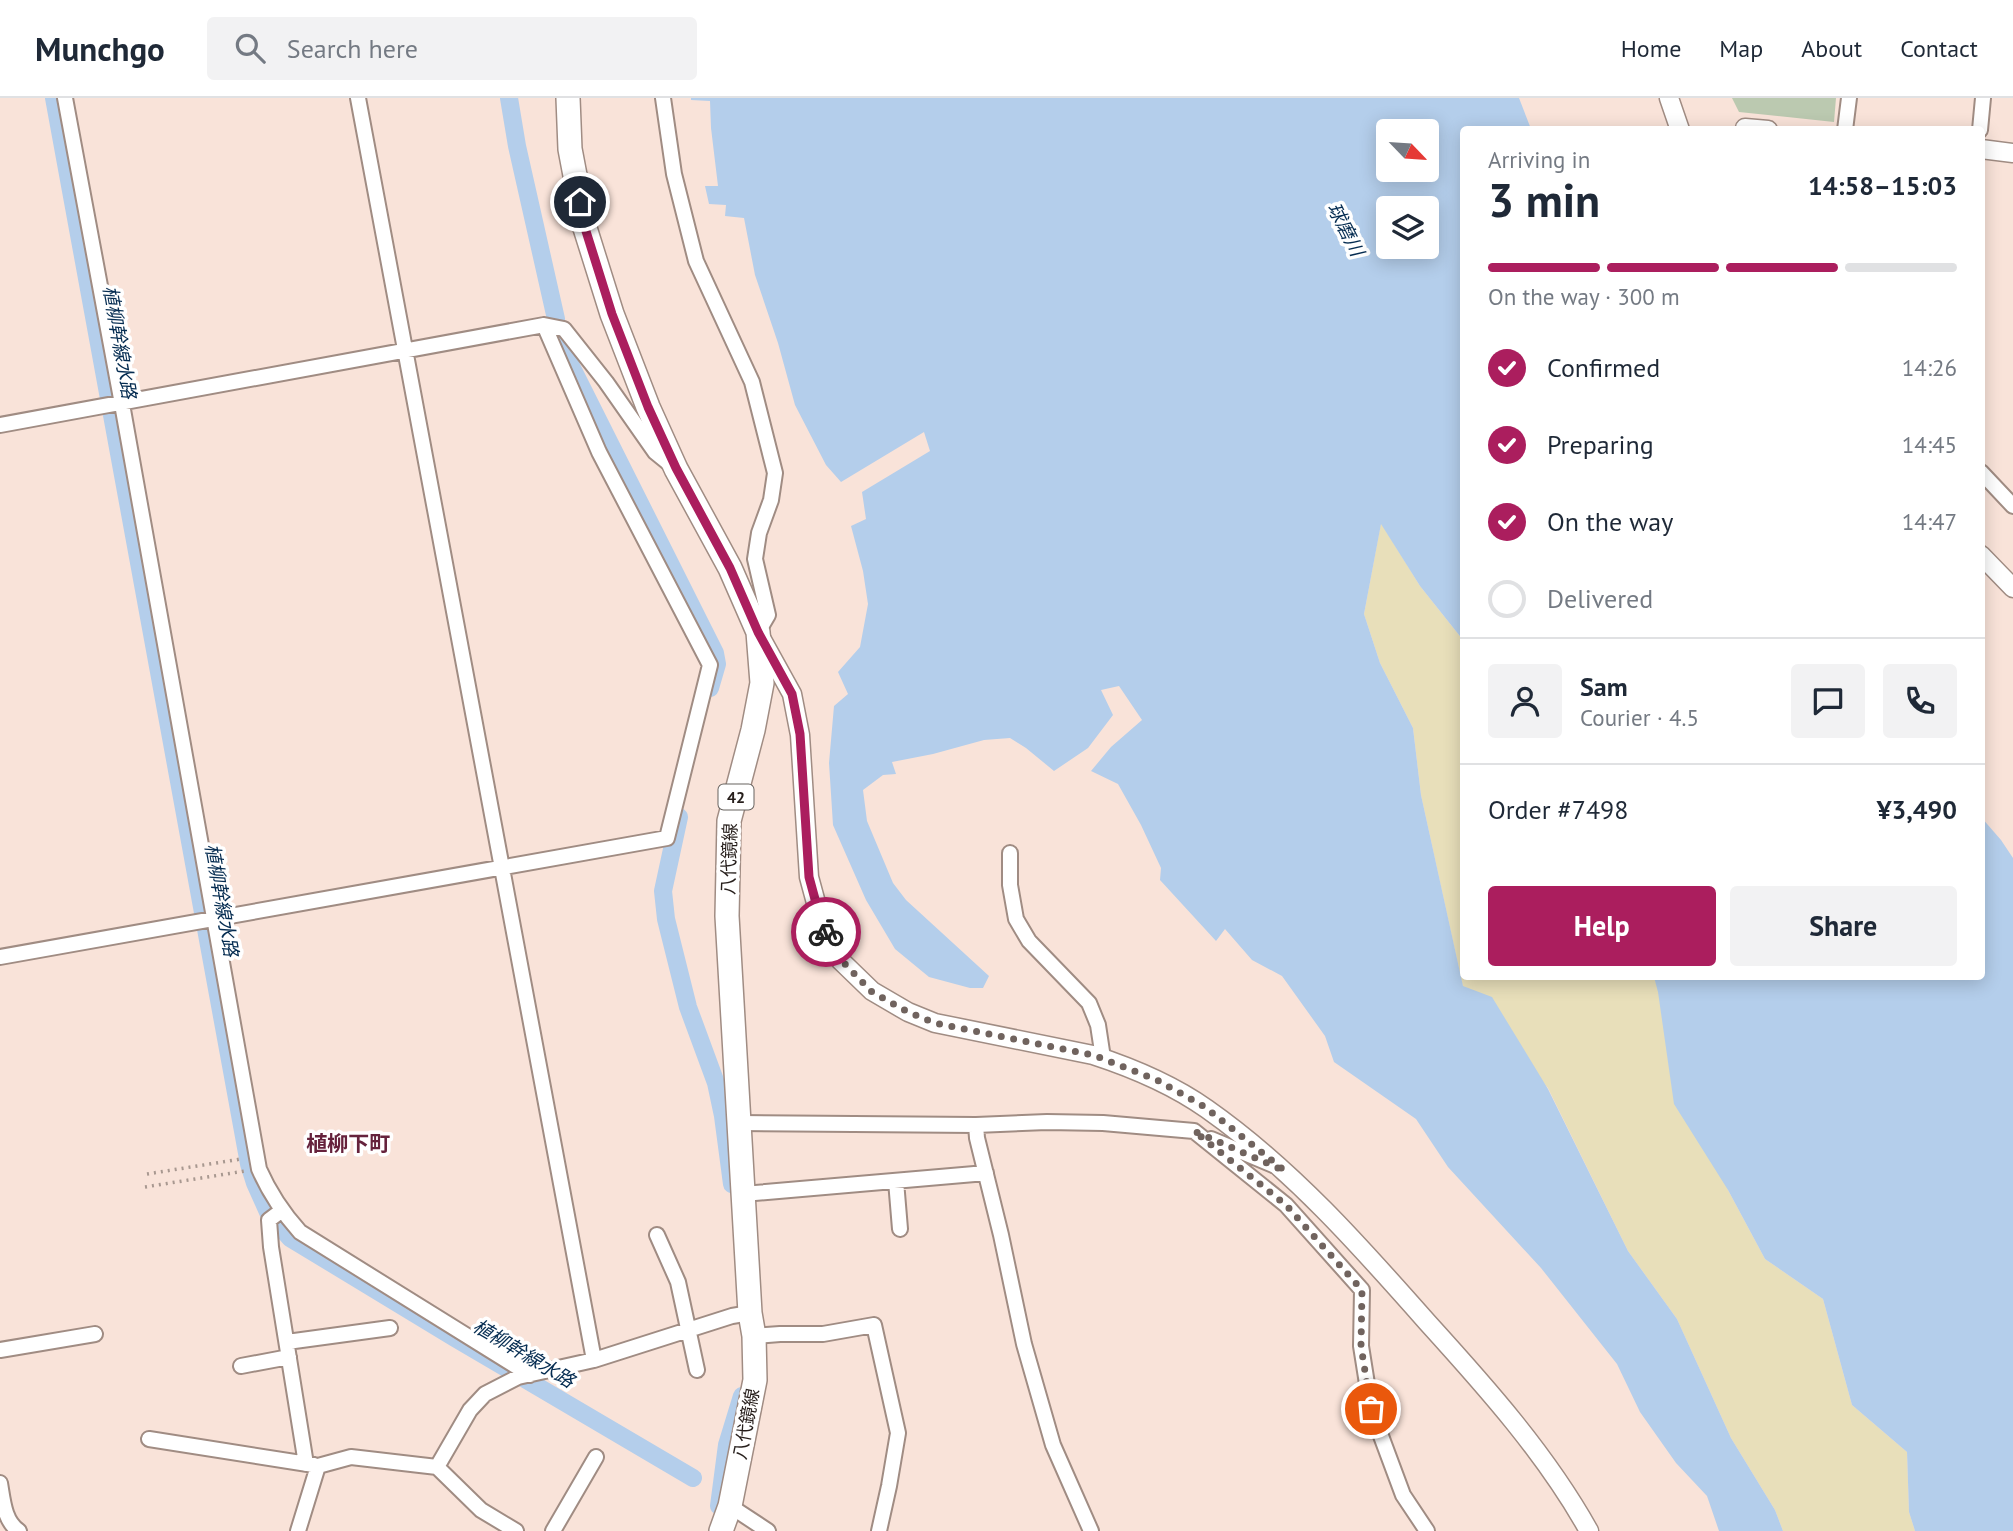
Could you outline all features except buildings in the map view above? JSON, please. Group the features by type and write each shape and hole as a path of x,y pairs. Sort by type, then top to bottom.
{"main road":[{"name":"八代鏡線","path":"568,98 570,149 585,228 612,314 648,407 676,468 730,568 758,632 762,683 753,730 729,821 727,916 755,1380 730,1506 721,1531"}],"street":[{"path":"65,98 116,405 209,919 259,1170 281,1211 300,1232 530,1375"},
{"path":"358,98 594,1360"},
{"path":"663,98 674,174 696,261 752,382 775,473 771,500 759,533 755,559 768,615 758,632 792,694 800,734 809,877 822,925 842,961 872,992 935,1023 1103,1058 1157,1080 1205,1107 1285,1171 1398,1289 1490,1392 1544,1462 1589,1531"},
{"path":"1669,98 1679,126"},
{"path":"1846,126 1849,98"},
{"path":"1980,126 1983,98"},
{"path":"1985,150 2013,153"},
{"path":"0,425 544,325 564,329 606,382 655,453 676,468"},
{"path":"0,957 667,838 710,664 599,452 544,325"},
{"path":"1985,475 2013,506"},
{"path":"1985,559 2013,588"},
{"path":"1010,853 1010,885 1016,919 1029,941 1089,1003 1098,1025 1103,1058"},
{"path":"739,1123 976,1125 1048,1122 1103,1123 1194,1131 1285,1171"},
{"path":"976,1125 1024,1344 1054,1445 1091,1531"},
{"path":"1194,1131 1286,1205 1362,1290 1361,1346 1371,1409 1403,1495 1427,1531"},
{"path":"743,1194 985,1173"},
{"path":"896,1181 900,1229"},
{"path":"281,1211 269,1220 271,1247 288,1350 312,1465 298,1531"},
{"path":"657,1235 678,1282 697,1370"},
{"path":"437,1467 470,1410 485,1394 518,1377 594,1360 732,1315 750,1313"},
{"path":"754,1336 823,1334 874,1325 898,1433 878,1531"},
{"path":"241,1366 288,1350 390,1328"},
{"path":"0,1350 95,1334"},
{"path":"149,1439 312,1465 351,1457 437,1467 481,1510 516,1531"},
{"path":"553,1531 596,1457"},
{"path":"0,1483 4,1521 19,1531"},
{"path":"730,1506 768,1531"}],"path":[{"path":"147,1174 243,1159"},
{"path":"145,1188 245,1171"}],"green space":[{"path":"1732,98 1836,98 1834,122 1739,112"}],"sand":[{"path":"1381,523 1420,586 1460,636 1460,973 1421,795 1413,728 1380,663 1364,614"},
{"path":"1461,980 1655,980 1728,1190 1765,1259 1823,1299 1852,1405 1907,1452 1909,1512 1915,1531 1783,1531 1775,1510 1731,1438 1677,1319 1628,1251 1548,1088 1463,987"}],"water":[{"name":"球磨川","path":"691,98 1519,98 1530,126 1460,126 1460,636 1420,586 1381,524 1364,614 1380,663 1413,728 1421,795 1460,980 1463,986 1492,997 1548,1089 1628,1251 1677,1319 1731,1438 1775,1510 1783,1531 1719,1531 1707,1496 1676,1463 1640,1412 1617,1364 1541,1268 1448,1167 1416,1119 1334,1062 1325,1036 1282,976 1252,960 1225,929 1216,941 1160,880 1161,868 1118,784 1091,771 1111,747 1142,720 1119,686 1101,690 1113,715 1088,748 1054,771 1010,738 984,740 892,762 896,774 883,775 863,790 867,821 893,883 906,900 989,976 983,988 970,988 929,977 895,949 866,900 833,825 829,763 834,706 848,694 838,672 860,647 868,604 863,571 851,526 866,519 862,492 930,451 924,432 841,482 826,465 795,405 755,275 744,218 725,216 726,205 709,204 705,186 718,186 710,101"},
{"path":"1985,822 2013,858 2013,1531 1915,1531 1909,1512 1907,1452 1852,1405 1823,1299 1765,1259 1728,1190 1674,1104 1655,980 1985,980"}],"waterway":[{"name":"植柳幹線水路","path":"54,98 249,1164 268,1212 290,1238 693,1478"},
{"path":"509,98 517,146 556,319"},
{"path":"558,333 570,364 715,653 717,664 710,688"},
{"path":"679,817 663,891 666,919 688,1007 716,1083 732,1184"},
{"path":"719,1506 727,1445 742,1396"}],"way so far":[{"path":"826,932 842,961 872,992 908,1012 935,1023 1093,1055 1157,1080 1205,1107 1285,1171 1194,1131 1286,1205 1362,1290 1361,1346 1371,1409"}],"district":[{"name":"植柳下町","path":"348,1143"}],"route":[{"path":"580,202 585,228 612,314 648,407 676,468 730,568 758,632 792,694 800,734 809,877 826,932"}]}
